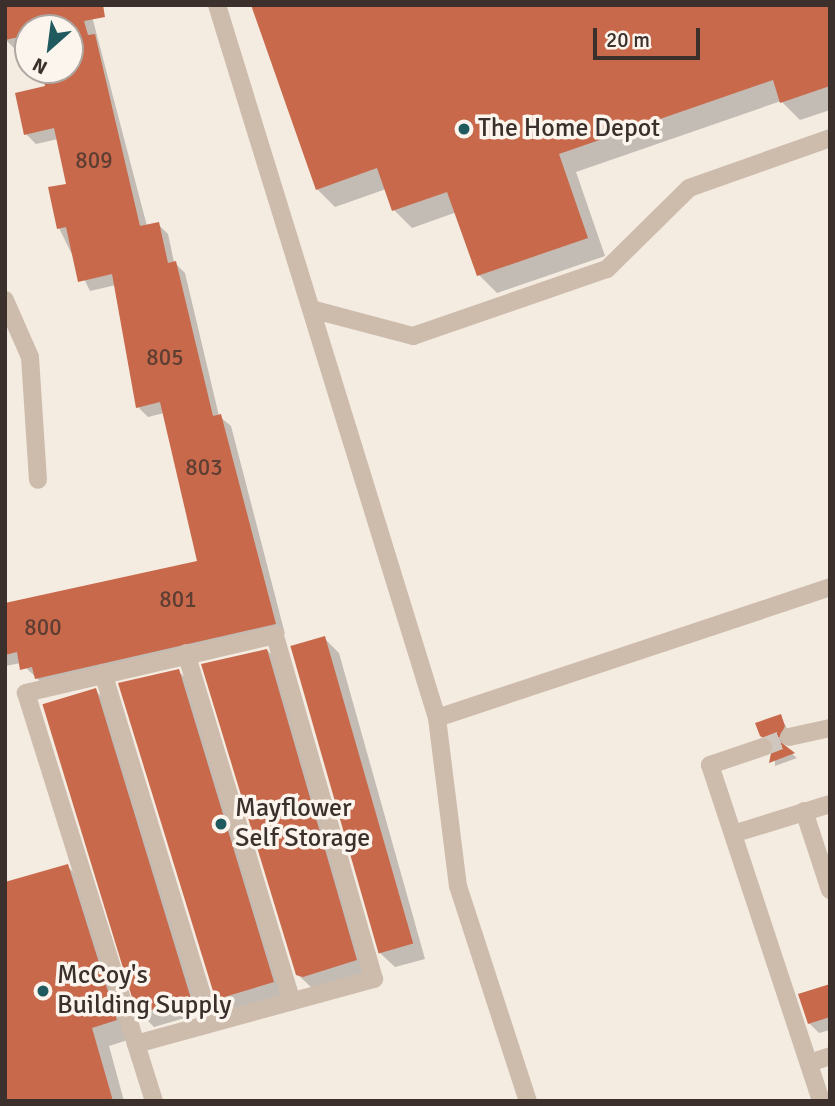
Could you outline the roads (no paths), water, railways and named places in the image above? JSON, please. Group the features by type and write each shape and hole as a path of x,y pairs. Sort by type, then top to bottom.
{"street":[{"path":"217,5 437,718 458,886 528,1101"},
{"path":"311,309 413,336 607,269 689,188 830,138"},
{"path":"5,300 30,357 38,480"},
{"path":"437,718 830,587"},
{"path":"135,1044 374,979 275,635 186,653 26,693 135,1044 153,1101"},
{"path":"186,653 292,1001"},
{"path":"103,673 211,1023"},
{"path":"789,737 830,729"},
{"path":"763,747 710,765 736,833 821,1101"},
{"path":"736,833 830,804"},
{"path":"804,811 830,890"},
{"path":"809,1063 830,1056"}],"tunnel":[{"path":"763,747 789,737"}],"place":[{"name":"The Home Depot","path":"464,129"},
{"name":"Mayflower Self Storage","path":"221,824"},
{"name":"McCoy's Building Supply","path":"43,991"}]}
